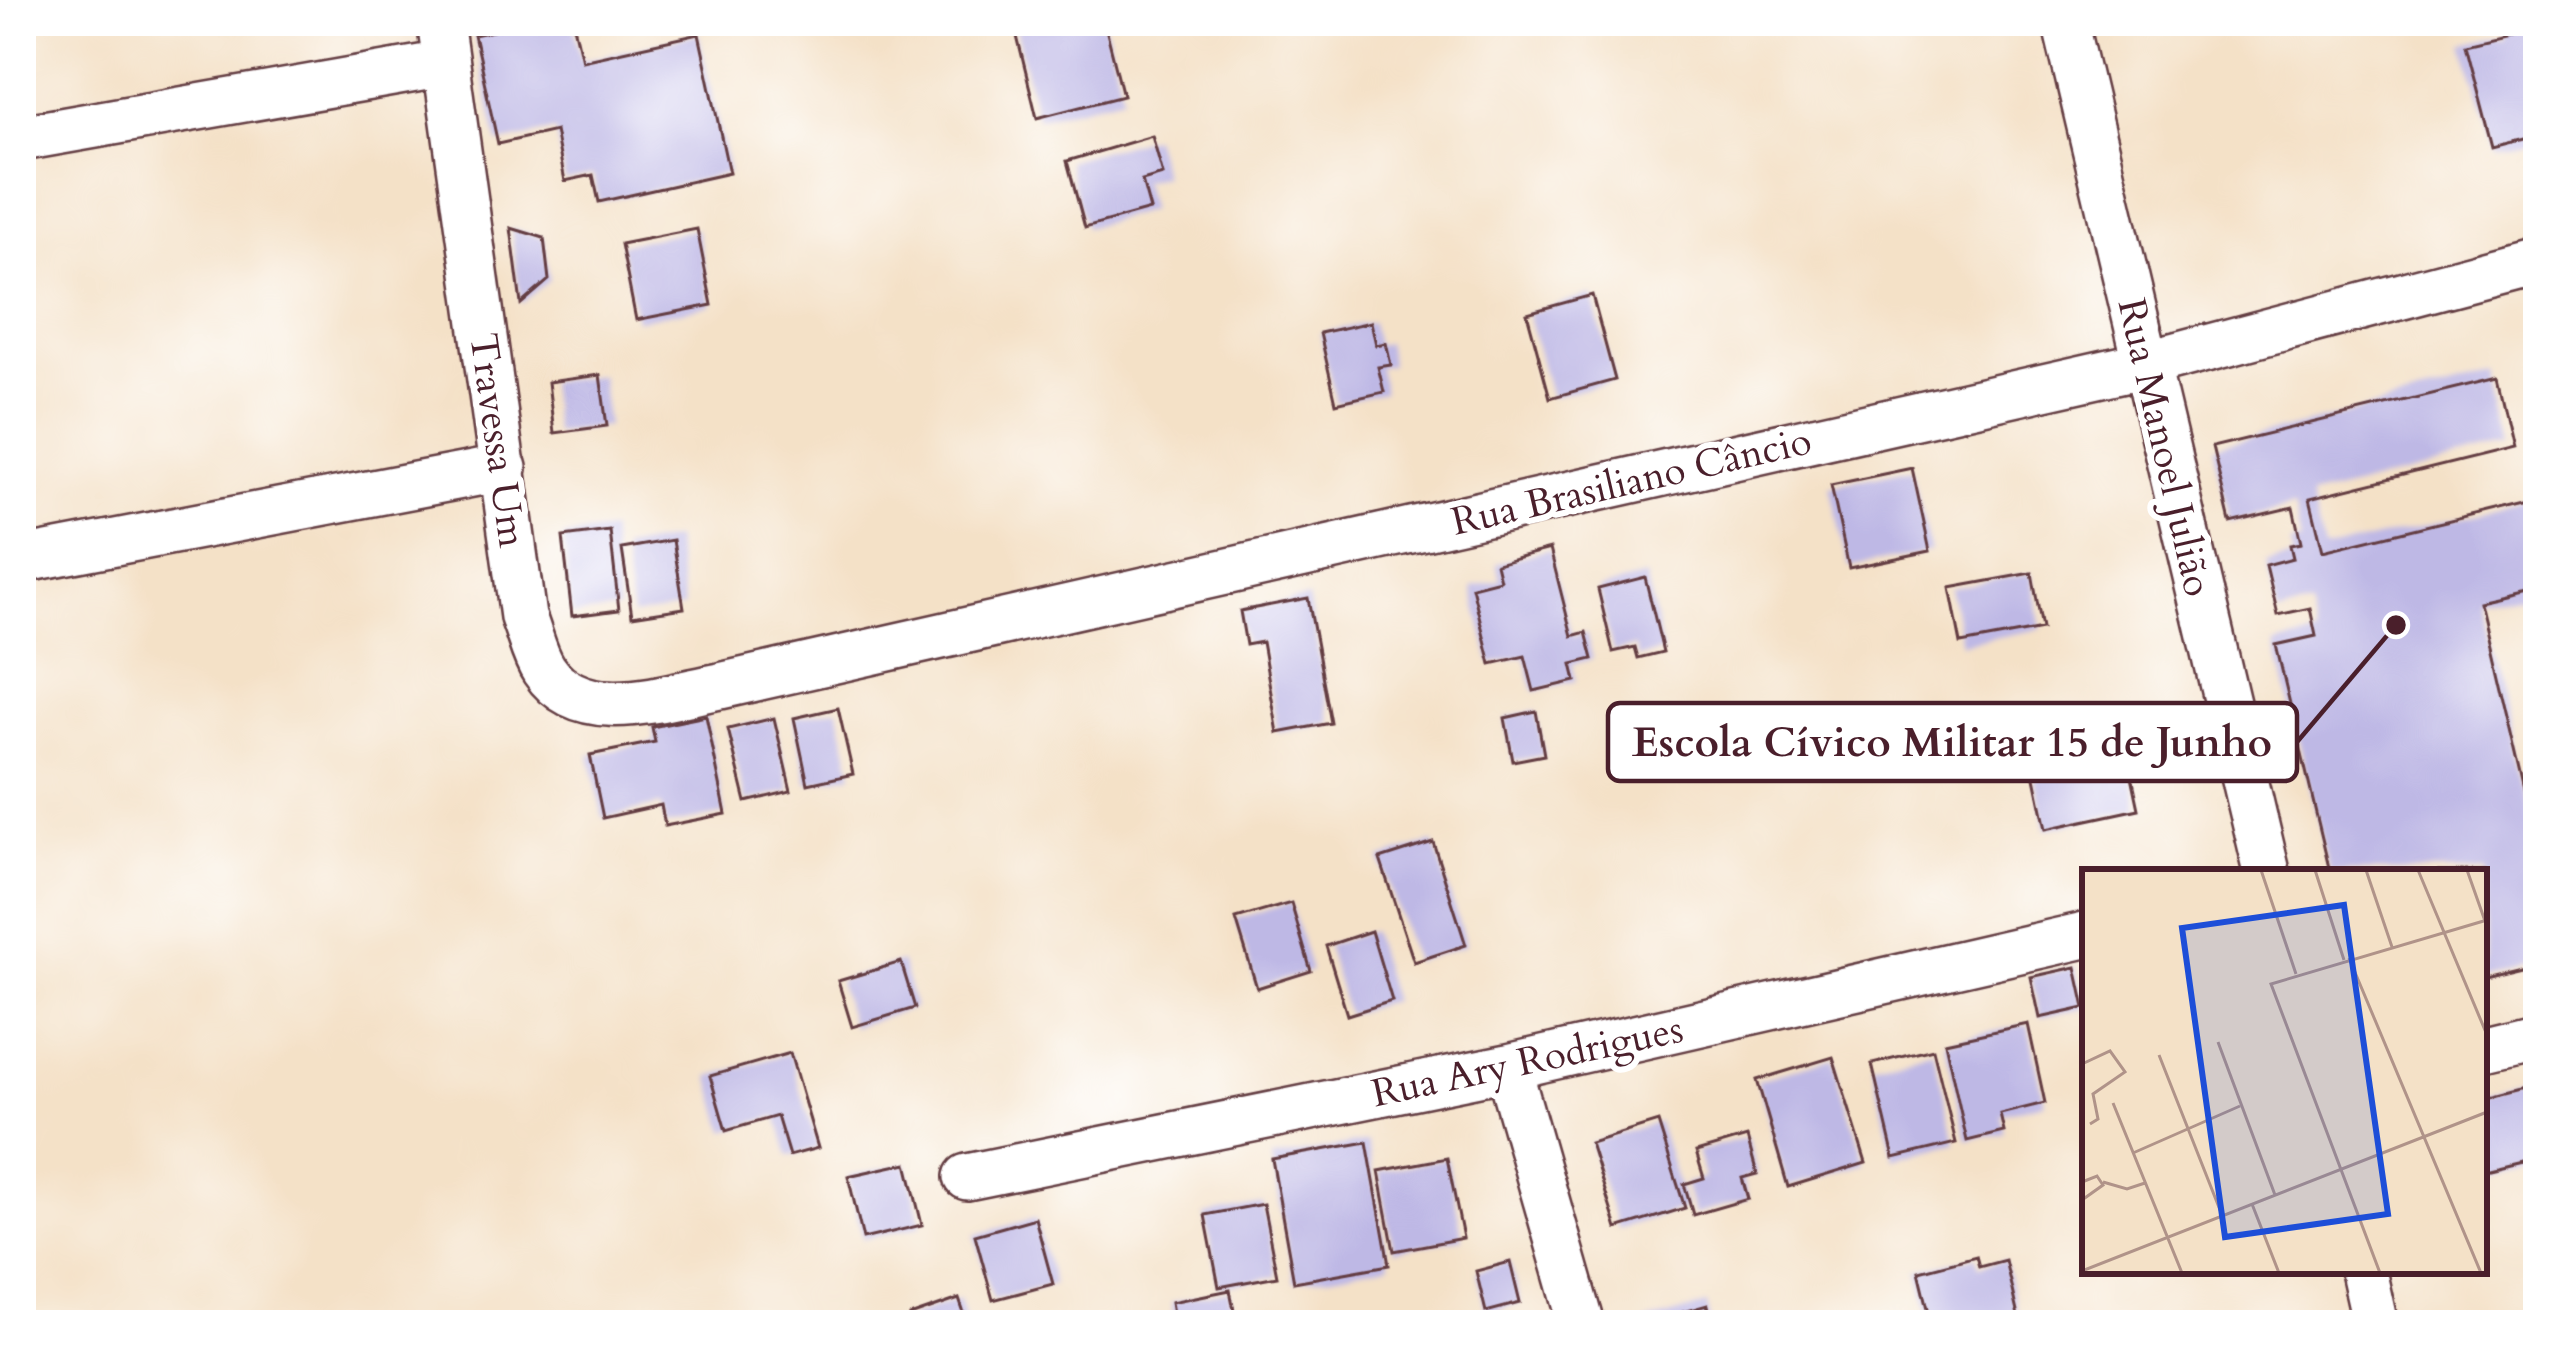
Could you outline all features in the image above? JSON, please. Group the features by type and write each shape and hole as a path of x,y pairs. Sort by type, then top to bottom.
{"street":[{"name":"Rua Manoel Julião","path":"2065,21 2266,869"},
{"path":"21,138 444,32"},
{"name":"Travessa Um","path":"444,32 524,617 543,668 561,689 589,702 632,703 720,686"},
{"name":"Rua Brasiliano Câncio","path":"720,686 2146,364 2538,260"},
{"path":"21,560 504,468"},
{"name":"Rua Ary Rodrigues","path":"967,1177 1508,1066 2082,936"},
{"path":"2487,1047 2538,1035"},
{"path":"1508,1066 1582,1325"},
{"path":"2363,1274 2375,1325"}],"building":[{"path":"539,21 573,21 582,60 699,34 729,173 599,202 593,175 565,181 555,131 498,144 474,35"},
{"path":"1043,21 1104,21 1123,96 1037,118 1015,28"},
{"path":"2504,21 2538,21 2538,135 2492,147 2465,44 2508,34"},
{"path":"1152,136 1163,175 1142,181 1150,210 1085,228 1067,161"},
{"path":"511,228 544,238 549,280 521,304"},
{"path":"697,229 712,305 636,320 621,244"},
{"path":"1592,295 1615,380 1550,398 1527,313"},
{"path":"1371,322 1376,345 1386,343 1391,365 1378,367 1384,392 1336,403 1320,333"},
{"path":"600,375 607,426 554,433 548,382"},
{"path":"2497,378 2513,448 2310,498 2323,551 2532,500 2538,524 2538,609 2532,590 2479,602 2538,853 2538,964 2487,976 2487,869 2329,869 2276,645 2316,636 2310,608 2278,615 2266,565 2293,558 2290,545 2301,543 2293,507 2230,522 2212,447"},
{"path":"1912,468 1930,551 1849,568 1831,485"},
{"path":"610,531 619,610 572,616 563,537"},
{"path":"673,540 684,608 632,616 622,549"},
{"path":"1550,549 1572,636 1586,632 1593,659 1572,664 1576,681 1534,691 1525,656 1491,664 1472,587 1500,580 1496,563"},
{"path":"2032,573 2042,629 1961,644 1950,588"},
{"path":"1645,577 1663,652 1638,658 1635,647 1613,652 1598,589"},
{"path":"1308,598 1331,723 1278,733 1262,642 1246,645 1240,611"},
{"path":"838,708 853,774 808,784 794,718"},
{"path":"1536,711 1544,755 1513,761 1505,718"},
{"path":"706,716 726,814 665,826 661,805 603,818 590,755 655,742 652,727"},
{"path":"774,718 791,791 746,802 728,729"},
{"path":"2122,729 2139,809 2046,829 2029,749"},
{"path":"1433,842 1466,945 1414,962 1380,859"},
{"path":"1291,903 1311,971 1257,988 1236,919"},
{"path":"1371,931 1392,1001 1347,1015 1326,946"},
{"path":"901,962 915,1008 852,1027 838,981"},
{"path":"2076,967 2082,1009 2040,1018 2031,977"},
{"path":"2028,1024 2045,1103 2000,1114 2004,1132 1967,1141 1945,1042"},
{"path":"1933,1049 1956,1143 1894,1158 1872,1064"},
{"path":"790,1053 818,1148 789,1156 777,1116 726,1131 710,1076"},
{"path":"1833,1057 1866,1163 1788,1187 1757,1080"},
{"path":"2538,1085 2538,1158 2487,1170 2487,1098"},
{"path":"1658,1122 1685,1208 1617,1229 1590,1143"},
{"path":"1747,1137 1757,1174 1742,1178 1748,1199 1693,1215 1684,1184 1704,1178 1696,1152"},
{"path":"1367,1142 1389,1265 1294,1282 1272,1159"},
{"path":"1447,1158 1463,1238 1394,1251 1379,1171"},
{"path":"907,1163 922,1225 863,1239 848,1176"},
{"path":"1263,1204 1277,1276 1219,1287 1205,1215"},
{"path":"1035,1218 1053,1284 993,1300 975,1235"},
{"path":"1976,1256 1979,1267 2005,1260 2020,1325 1932,1325 1919,1271"},
{"path":"1510,1262 1520,1303 1486,1312 1476,1271"},
{"path":"1230,1290 1237,1325 1175,1325 1171,1302"},
{"path":"959,1299 968,1325 913,1325 910,1316"},
{"path":"1707,1305 1712,1325 1641,1325 1641,1324"}],"place":[{"name":"Escola Cívico Militar 15 de Junho","path":"2396,625"}]}
